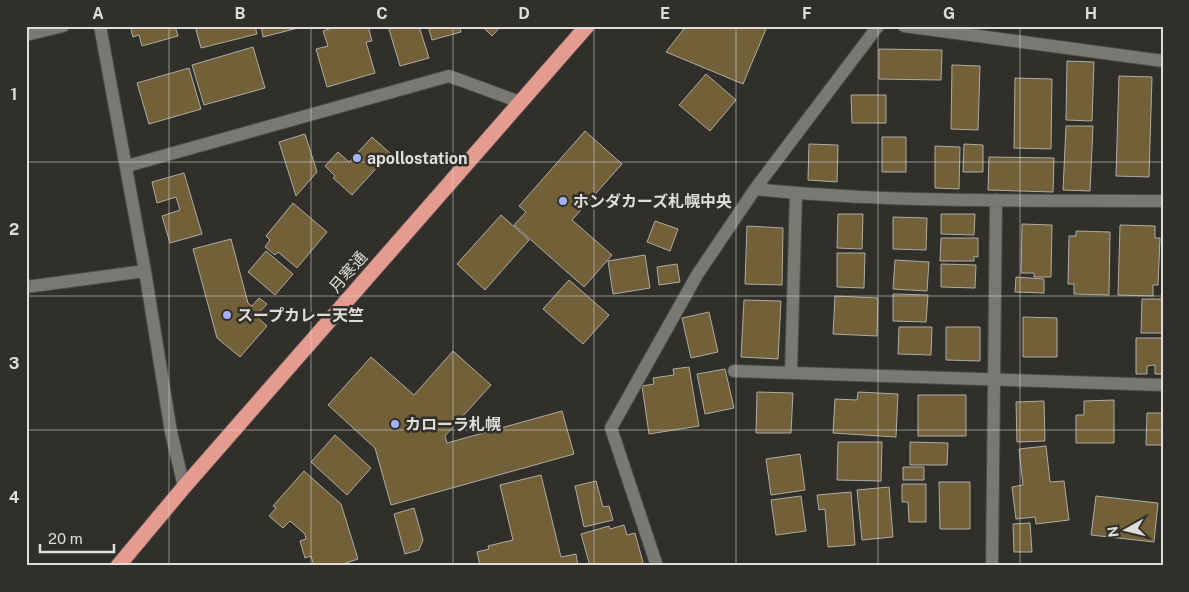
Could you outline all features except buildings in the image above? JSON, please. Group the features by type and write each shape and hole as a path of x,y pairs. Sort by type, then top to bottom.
{"highway":[{"name":"月寒通","path":"118,566 184,487 520,102 578,29"}],"street":[{"path":"26,35 63,26"},
{"path":"100,26 127,166 171,432 184,487"},
{"path":"657,566 611,428 697,274 755,188 878,26"},
{"path":"904,26 1163,61"},
{"path":"127,166 449,76 520,102"},
{"path":"755,188 796,193 996,200 1163,201"},
{"path":"791,372 796,193"},
{"path":"992,566 996,200"},
{"path":"26,287 145,270"},
{"path":"734,371 1163,385"}],"place":[{"name":"apollostation","path":"357,158"},
{"name":"ホンダカーズ札幌中央","path":"563,201"},
{"name":"スープカレー天竺","path":"227,315"},
{"name":"カローラ札幌","path":"395,424"}]}
